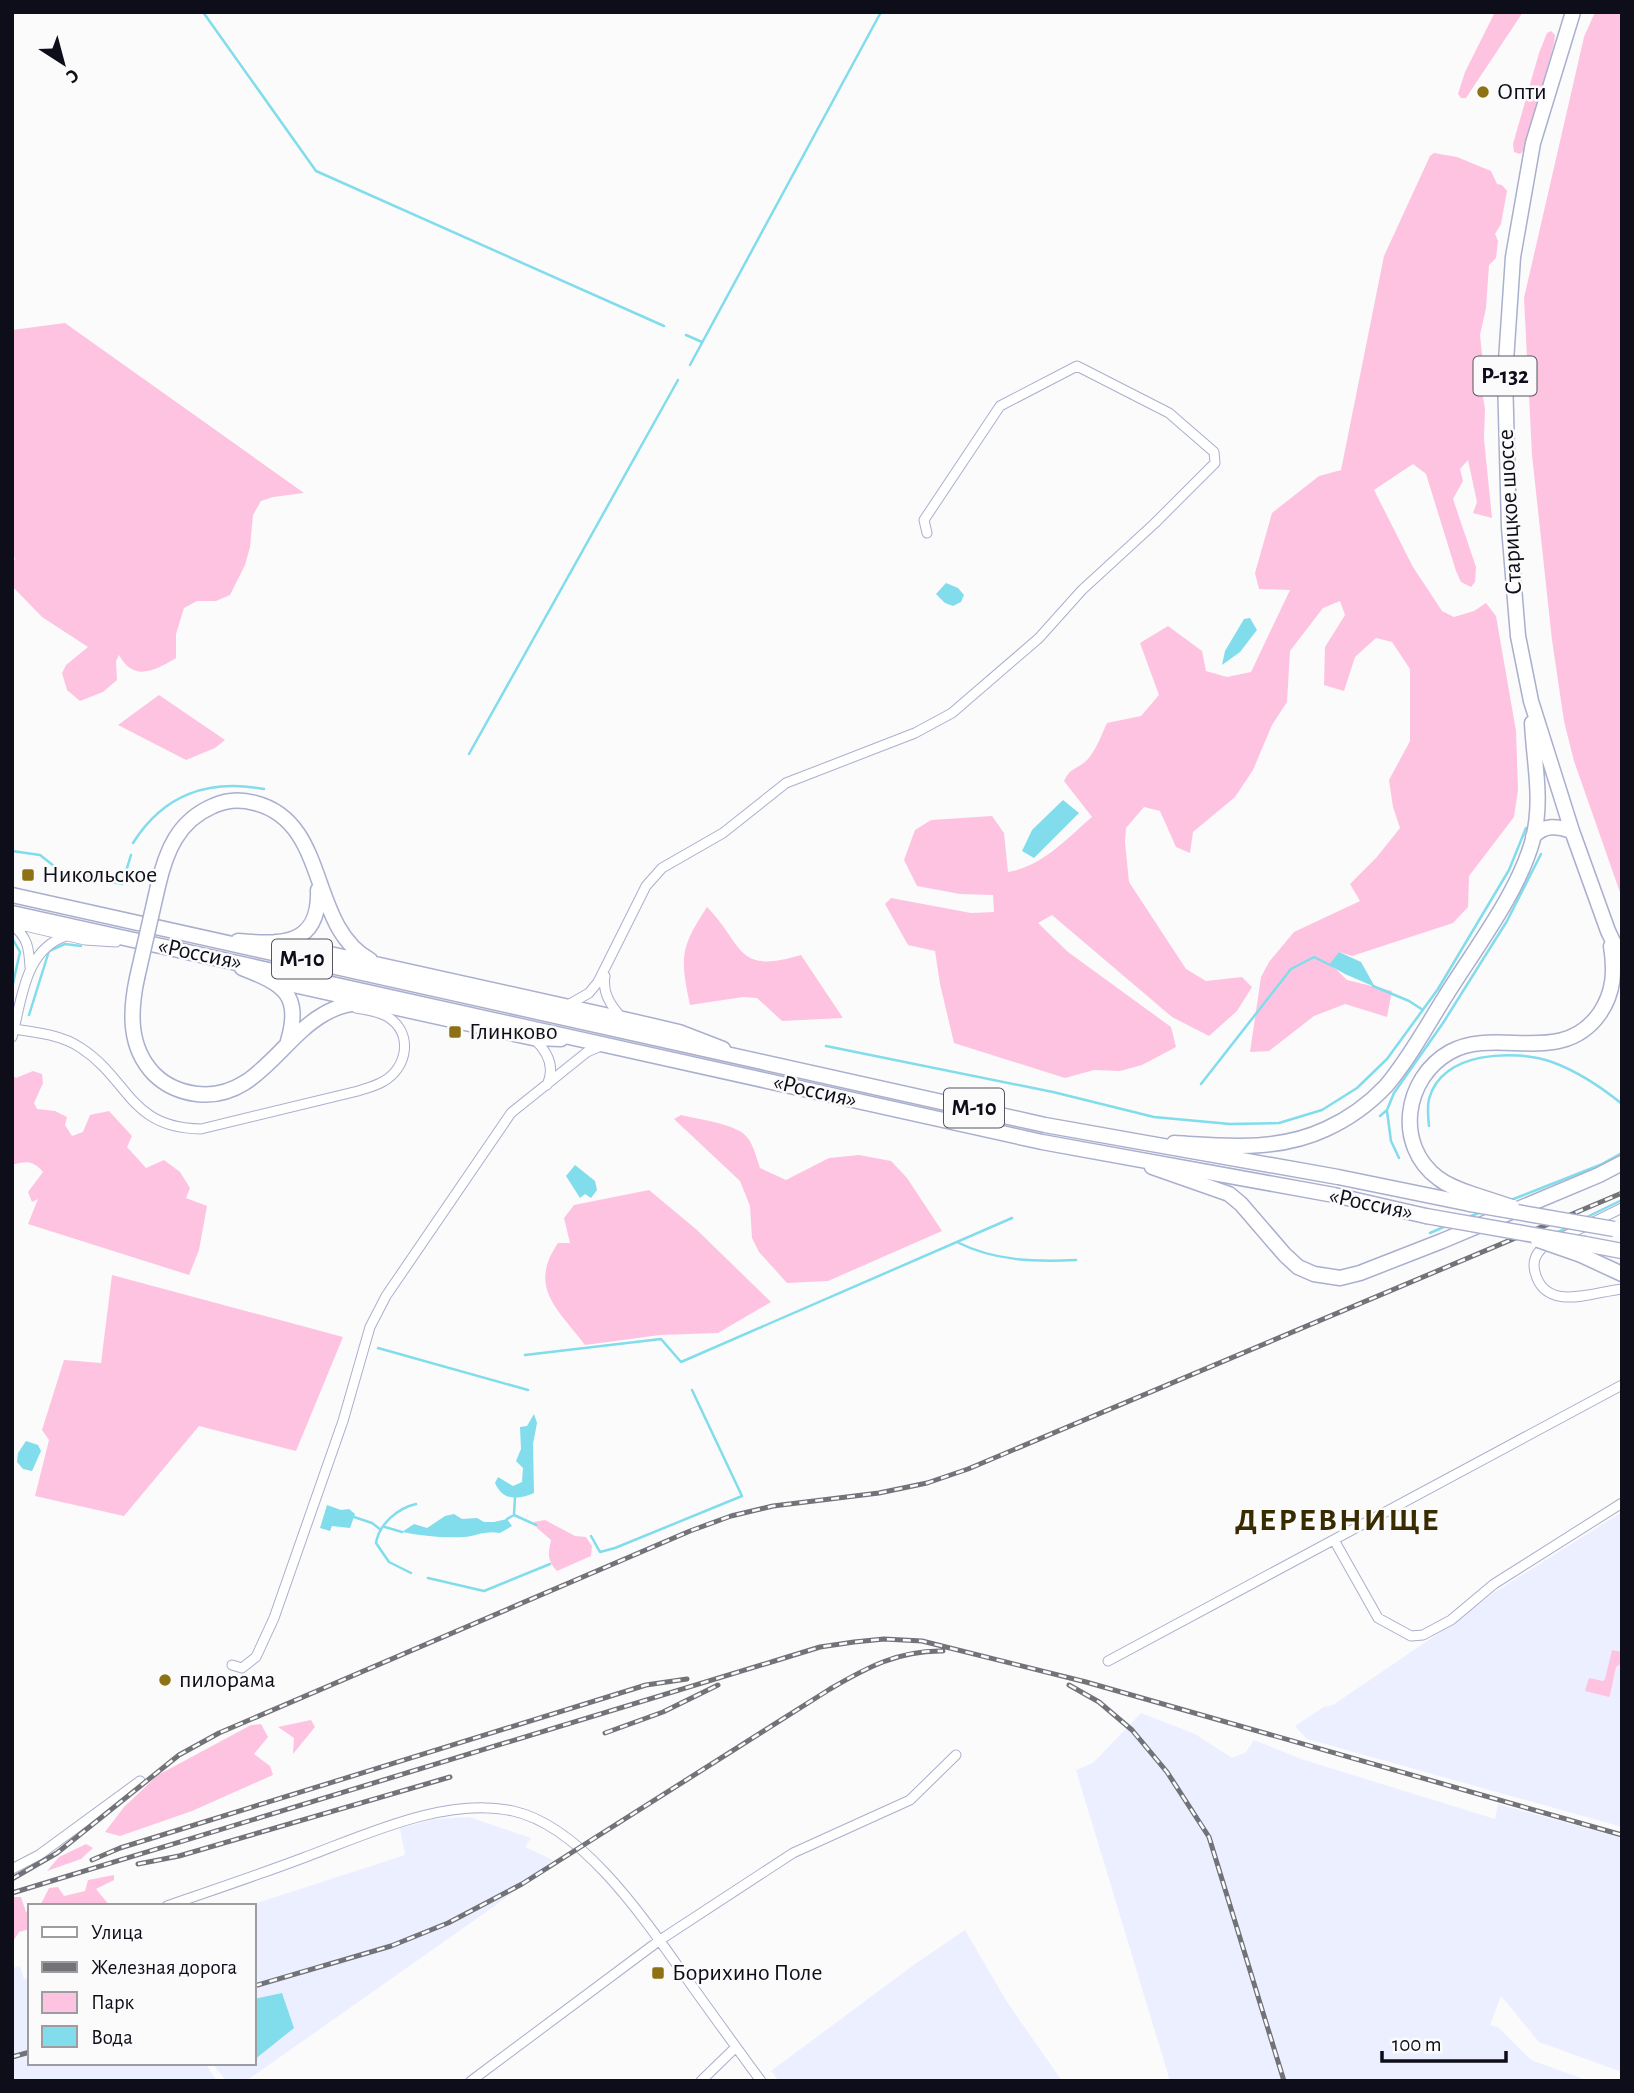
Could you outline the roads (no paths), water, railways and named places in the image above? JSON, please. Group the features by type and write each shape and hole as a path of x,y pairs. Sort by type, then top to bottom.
{"main road":[{"name":"Старицкое шоссе","path":"1573,12 1549,85 1526,173 1515,239 1507,325 1505,402 1509,540 1518,636 1531,701 1572,831 1606,926 1622,960"},
{"path":"1123,1140 1229,1147 1259,1146 1311,1135 1335,1125 1377,1094 1402,1064 1512,889 1533,837 1539,788 1531,701"},
{"path":"370,1002 344,1005 313,1021 288,1042 258,1074 236,1088 210,1094 193,1093 176,1088 152,1072 136,1042 131,1015 137,978 169,848 184,827 214,805 234,800 265,806 290,823 307,849 318,882 343,936 362,956 382,967"},
{"path":"1533,837 1549,827 1557,826 1572,831"},
{"path":"276,942 293,939 310,928 318,911 318,882"},
{"name":"«Россия»","path":"12,895 1123,1140 1471,1199 1618,1229"},
{"name":"«Россия»","path":"12,913 951,1122 1334,1195 1426,1216 1520,1233 1583,1250 1622,1251"},
{"path":"1471,1199 1437,1178 1417,1152 1409,1116 1413,1096 1420,1081 1435,1063 1461,1048 1483,1044 1548,1043 1566,1039 1585,1028 1604,1007 1613,983 1614,967 1606,926"},
{"path":"213,939 276,942 424,977 622,1018 679,1032 741,1056"},
{"path":"213,957 271,980 533,1038 591,1040"},
{"path":"424,977 487,1000"},
{"path":"271,980 285,992 294,1009 288,1042"},
{"path":"1119,1156 1229,1194 1298,1267 1340,1278 1360,1273 1453,1236 1622,1163"},
{"path":"1583,1250 1622,1274"}],"street":[{"path":"565,1006 589,993 606,971 646,886 662,868 723,834 786,783 915,733 952,713 1040,638 1082,590 1215,463 1216,457 1214,452 1169,413 1077,366 1000,406 924,520 927,533"},
{"path":"12,924 85,940 160,945"},
{"path":"12,924 29,946 30,969"},
{"path":"68,936 48,945 30,969 13,1033 39,1032 77,1045 99,1063 142,1111 176,1127 201,1129 358,1091 391,1076 404,1057 404,1039 398,1026 386,1016 344,1005"},
{"path":"606,971 603,985 605,992 622,1018"},
{"path":"533,1038 549,1059 552,1072 547,1086"},
{"path":"232,1665 242,1668 256,1657 274,1618 343,1421 370,1327 386,1296 512,1113 587,1052 596,1047 612,1045"},
{"path":"1622,1208 1544,1247 1537,1253 1534,1265 1536,1277 1543,1287 1562,1298 1622,1289"},
{"path":"1108,1661 1622,1385"},
{"path":"1334,1540 1378,1618 1411,1636 1423,1635 1451,1620 1493,1584 1622,1503"},
{"path":"471,2081 660,1940 793,1853 910,1800 956,1755"},
{"path":"12,1869 39,1855 141,1781"},
{"path":"173,1904 385,1828 445,1811 468,1808 513,1811 534,1818 568,1838 615,1885 645,1918 761,2081"},
{"path":"701,2081 736,2047"}],"water":[{"path":"946,583 958,588 964,595 961,602 953,606 945,603 936,594"},
{"path":"1250,618 1257,630 1240,652 1222,665 1225,651 1244,619"},
{"path":"1063,800 1079,813 1034,858 1022,851 1032,830"},
{"path":"1339,952 1361,962 1375,987 1329,965"},
{"path":"575,1165 595,1181 597,1190 591,1198 585,1194 580,1198 566,1176"},
{"path":"534,1414 537,1423 533,1444 534,1493 522,1497 506,1496 495,1483 498,1477 513,1486 522,1482 523,1468 516,1461 521,1449 520,1427 527,1426"},
{"path":"26,1441 38,1445 41,1451 32,1471 23,1469 17,1462 18,1453"},
{"path":"327,1505 341,1510 349,1509 355,1514 350,1528 332,1526 330,1531 320,1528"},
{"path":"454,1514 462,1519 477,1518 484,1522 507,1519 512,1526 500,1533 463,1537 402,1532 414,1524 427,1528 445,1516"},
{"path":"282,1993 294,2028 256,2058 256,1999"}],"waterway":[{"path":"203,12 316,171 664,326"},
{"path":"690,365 881,12"},
{"path":"686,335 702,342"},
{"path":"469,754 678,380"},
{"path":"133,843 159,812 189,794 224,786 264,789"},
{"path":"826,1046 1053,1092 1154,1117 1230,1124 1279,1123 1322,1110 1357,1088 1387,1059 1438,989 1509,870 1526,828"},
{"path":"12,851 40,855 59,870 122,884 131,855"},
{"path":"1380,1116 1387,1110 1394,1093 1443,1023 1507,921 1541,854"},
{"path":"12,938 20,952 12,988"},
{"path":"29,1015 49,951 65,944 81,946"},
{"path":"1201,1084 1291,969 1314,957 1332,966"},
{"path":"1373,986 1423,1010"},
{"path":"1429,1126 1429,1099 1436,1083 1448,1071 1463,1063 1500,1055 1552,1062 1589,1080 1622,1104"},
{"path":"1387,1111 1391,1141 1399,1158"},
{"path":"1511,1200 1600,1165 1622,1153"},
{"path":"1587,1217 1622,1200"},
{"path":"1468,1217 1482,1212"},
{"path":"525,1355 661,1339 681,1362 1012,1218"},
{"path":"1430,1233 1446,1226"},
{"path":"1556,1233 1569,1227"},
{"path":"957,1242 1000,1257 1045,1261 1076,1260"},
{"path":"378,1348 528,1390"},
{"path":"591,1536 600,1552 742,1496 692,1390"},
{"path":"514,1514 515,1497"},
{"path":"411,1573 389,1562 376,1543 381,1529 390,1518 416,1504"},
{"path":"507,1519 514,1515 536,1525"},
{"path":"354,1517 372,1523 381,1530"},
{"path":"385,1527 402,1532"},
{"path":"428,1578 484,1591 550,1564"}],"railway":[{"path":"12,1879 57,1853 179,1755 219,1733 690,1531 731,1516 773,1506 879,1493 927,1483 968,1469 1622,1193"},
{"path":"12,1893 820,1647 884,1639 922,1641 1086,1682 1622,1835"},
{"path":"256,1985 391,1946 448,1923 522,1884 843,1681 897,1657 943,1651"},
{"path":"92,1860 120,1848 646,1685 687,1679"},
{"path":"605,1733 663,1712 718,1685"},
{"path":"1069,1685 1099,1702 1132,1730 1167,1772 1209,1837 1284,2081"},
{"path":"138,1864 179,1856 450,1777"},
{"path":"12,2057 28,2053"}],"place":[{"name":"Опти","path":"1483,92"},
{"name":"Никольское","path":"28,875"},
{"name":"Глинково","path":"455,1032"},
{"name":"пилорама","path":"165,1680"},
{"name":"Борихино Поле","path":"658,1973"}],"district":[{"name":"ДЕРЕВНИЩЕ","path":"1338,1520"}]}
